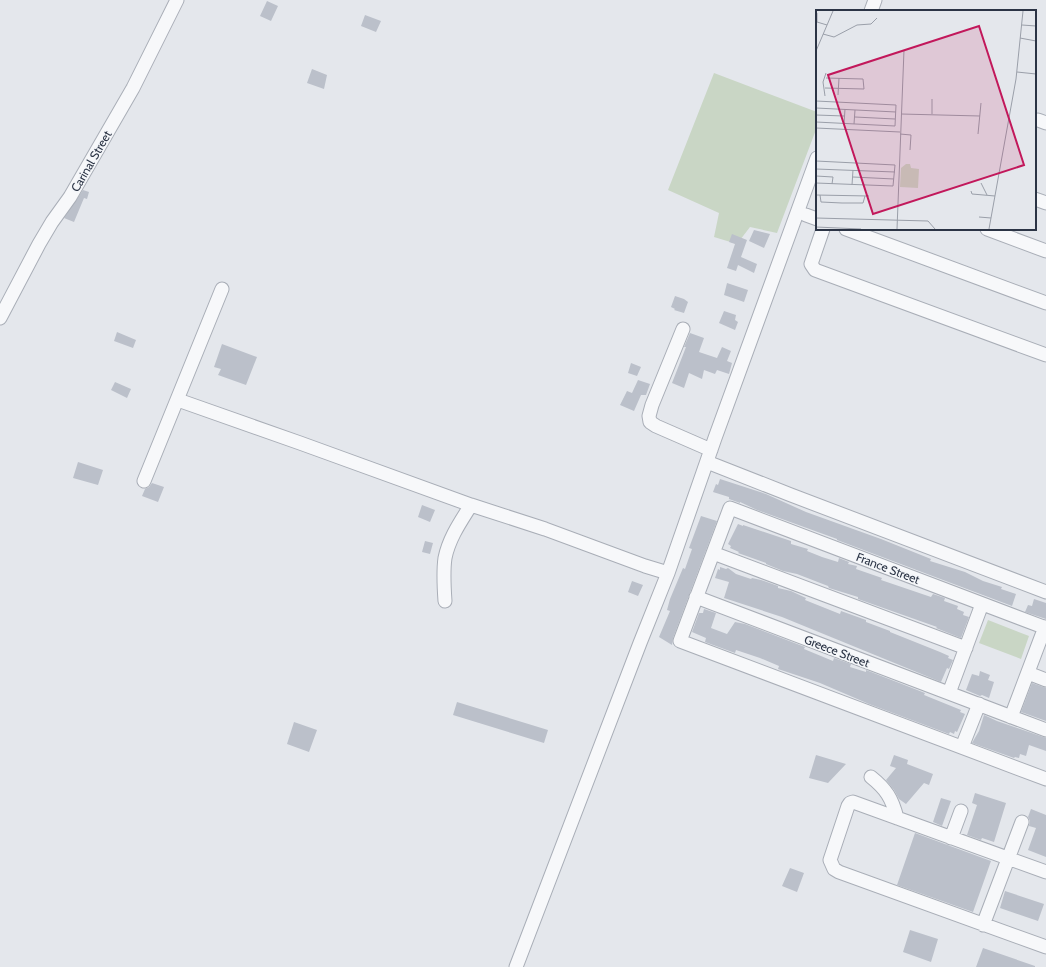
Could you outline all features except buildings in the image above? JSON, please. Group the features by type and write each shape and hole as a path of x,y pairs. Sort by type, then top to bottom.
{"street":[{"name":"Carinal Street","path":"0,318 39,244 52,222 70,197 129,94 177,0"},
{"path":"871,10 875,0"},
{"path":"516,967 640,643 668,574 816,161"},
{"path":"1036,199 1046,203"},
{"path":"823,230 811,264 815,270 1046,355"},
{"path":"849,230 1046,303"},
{"path":"990,230 1046,251"},
{"path":"144,481 222,289"},
{"path":"683,329 652,405 649,416 650,422 709,456 791,495 1046,592"},
{"path":"178,400 300,442 471,505 545,529 625,560 668,574"},
{"path":"445,601 445,558 449,544 456,529 471,505"},
{"name":"France Street","path":"713,553 730,508 1046,628"},
{"path":"966,648 713,553 680,641 1046,779"},
{"name":"Greece Street","path":"696,597 1046,730"},
{"path":"949,693 982,604"},
{"path":"1011,717 1046,628"},
{"path":"1028,673 1046,680"},
{"path":"962,747 978,704"},
{"path":"871,777 880,784 890,796 897,818"},
{"path":"1046,872 856,803 850,803 830,860 834,869 846,875 1046,947"},
{"path":"951,838 961,811"},
{"path":"983,925 1022,822"}],"green space":[{"path":"714,73 816,112 816,130 777,233 750,227 737,244 714,237 719,213 668,190"},
{"path":"988,620 1029,636 1021,659 979,643"}]}
